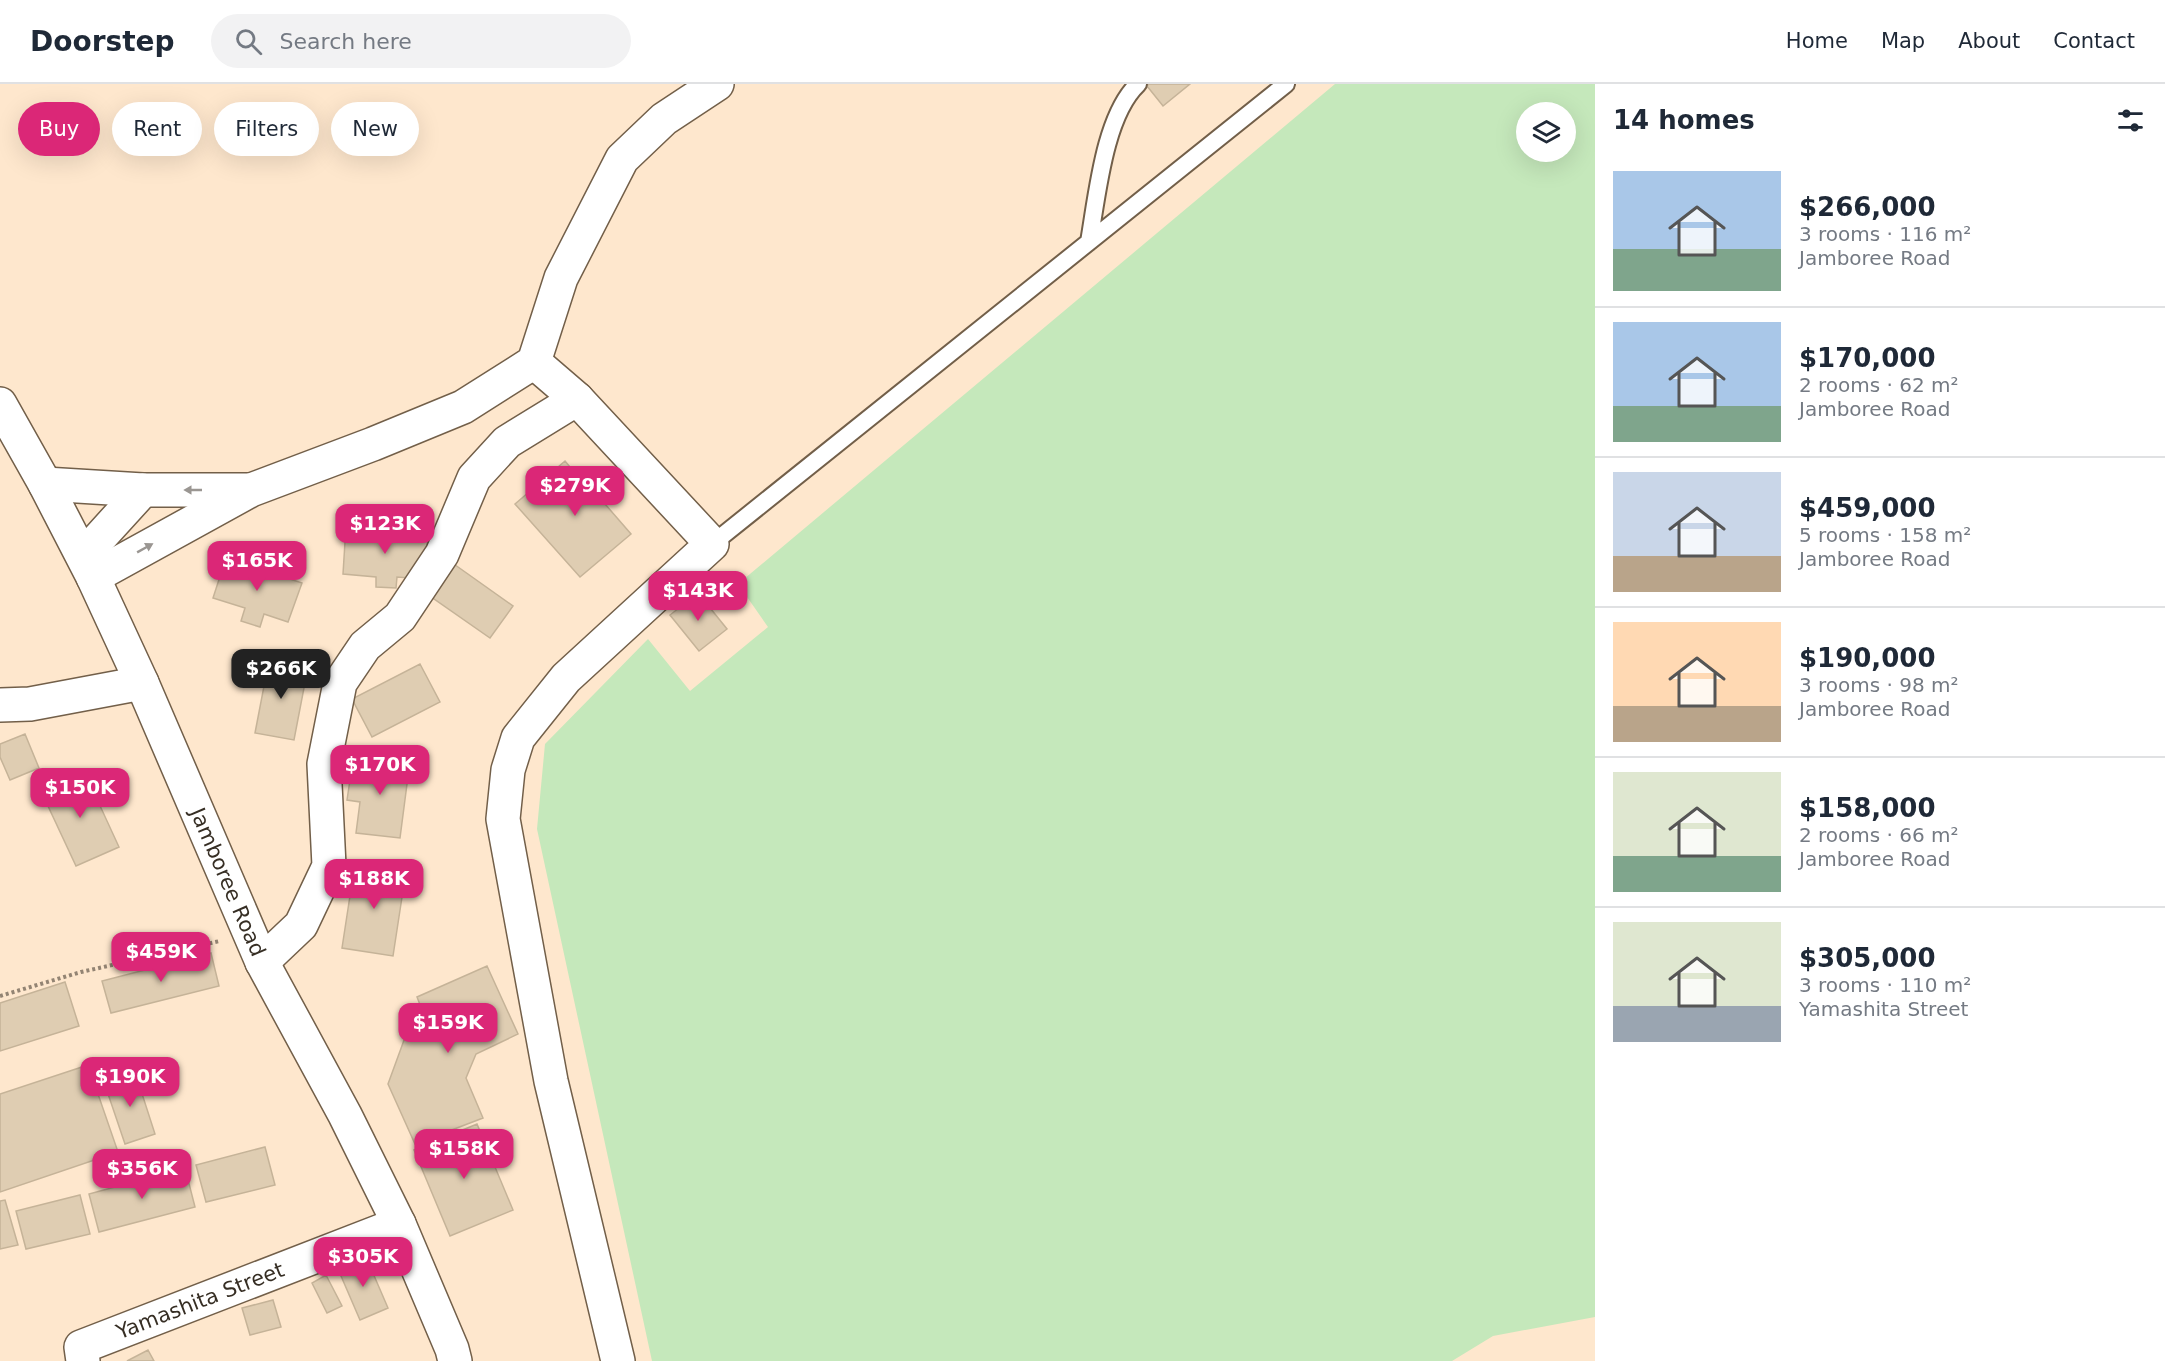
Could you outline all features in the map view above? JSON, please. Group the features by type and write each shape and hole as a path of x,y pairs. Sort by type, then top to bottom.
{"street":[{"path":"88,567 251,490 463,407 534,362 561,278 622,159 664,119 717,84"},
{"path":"534,362 577,399 712,544 566,678 518,738 508,770 503,819 550,1081 618,1361"},
{"path":"256,948 301,925 330,866 324,764 340,683 365,646 400,617 442,554 474,478 507,442 577,399"},
{"name":"Jamboree Road","path":"0,404 88,567 142,683 256,948 345,1115 399,1224 455,1361"},
{"path":"45,484 143,490 251,490"},
{"path":"88,567 143,490"},
{"path":"0,705 30,704 142,683"},
{"name":"Yamashita Street","path":"83,1361 81,1347 399,1224"}],"lane":[{"path":"1089,242 1112,124 1131,91 1138,84"},
{"path":"712,544 1286,84"}],"path":[{"path":"0,996 81,972 256,948"}],"green space":[{"path":"1335,84 1595,84 1595,1317 1493,1336 1452,1361 652,1361 537,829 545,744 648,639 690,691 768,627 738,584"}],"building":[{"path":"1149,84 1190,84 1163,106 1147,86"},
{"path":"565,461 584,484 596,473 615,496 605,504 631,534 580,577 515,504"},
{"path":"346,526 428,533 424,579 397,577 396,588 376,587 376,577 343,574"},
{"path":"226,558 302,583 288,622 264,614 260,627 241,621 245,608 213,598"},
{"path":"451,562 513,606 490,638 427,594"},
{"path":"698,593 727,629 699,651 670,615"},
{"path":"269,660 308,667 294,740 255,733"},
{"path":"420,664 440,702 372,737 352,699"},
{"path":"25,734 39,768 10,780 0,757 0,744"},
{"path":"367,756 410,761 400,838 356,833 360,802 347,800 350,780 357,781 359,762 366,762"},
{"path":"84,771 119,847 76,866 41,791"},
{"path":"355,863 406,871 393,956 342,948"},
{"path":"211,953 219,986 111,1013 102,981"},
{"path":"487,966 518,1034 476,1054 466,1078 483,1118 415,1144 388,1084 411,1021 424,1015 417,997"},
{"path":"65,982 79,1026 0,1051 0,1003"},
{"path":"88,1065 118,1152 0,1192 0,1094"},
{"path":"135,1072 155,1134 125,1144 104,1082"},
{"path":"477,1124 513,1210 450,1236 414,1150"},
{"path":"265,1147 275,1185 206,1202 196,1165"},
{"path":"185,1168 195,1207 99,1232 89,1194"},
{"path":"80,1195 90,1234 26,1249 16,1211"},
{"path":"5,1200 18,1245 0,1249 0,1201"},
{"path":"366,1257 388,1308 360,1320 338,1269"},
{"path":"326,1275 342,1306 327,1313 312,1283"},
{"path":"273,1300 281,1327 250,1335 242,1308"},
{"path":"148,1350 154,1361 127,1361"}]}
